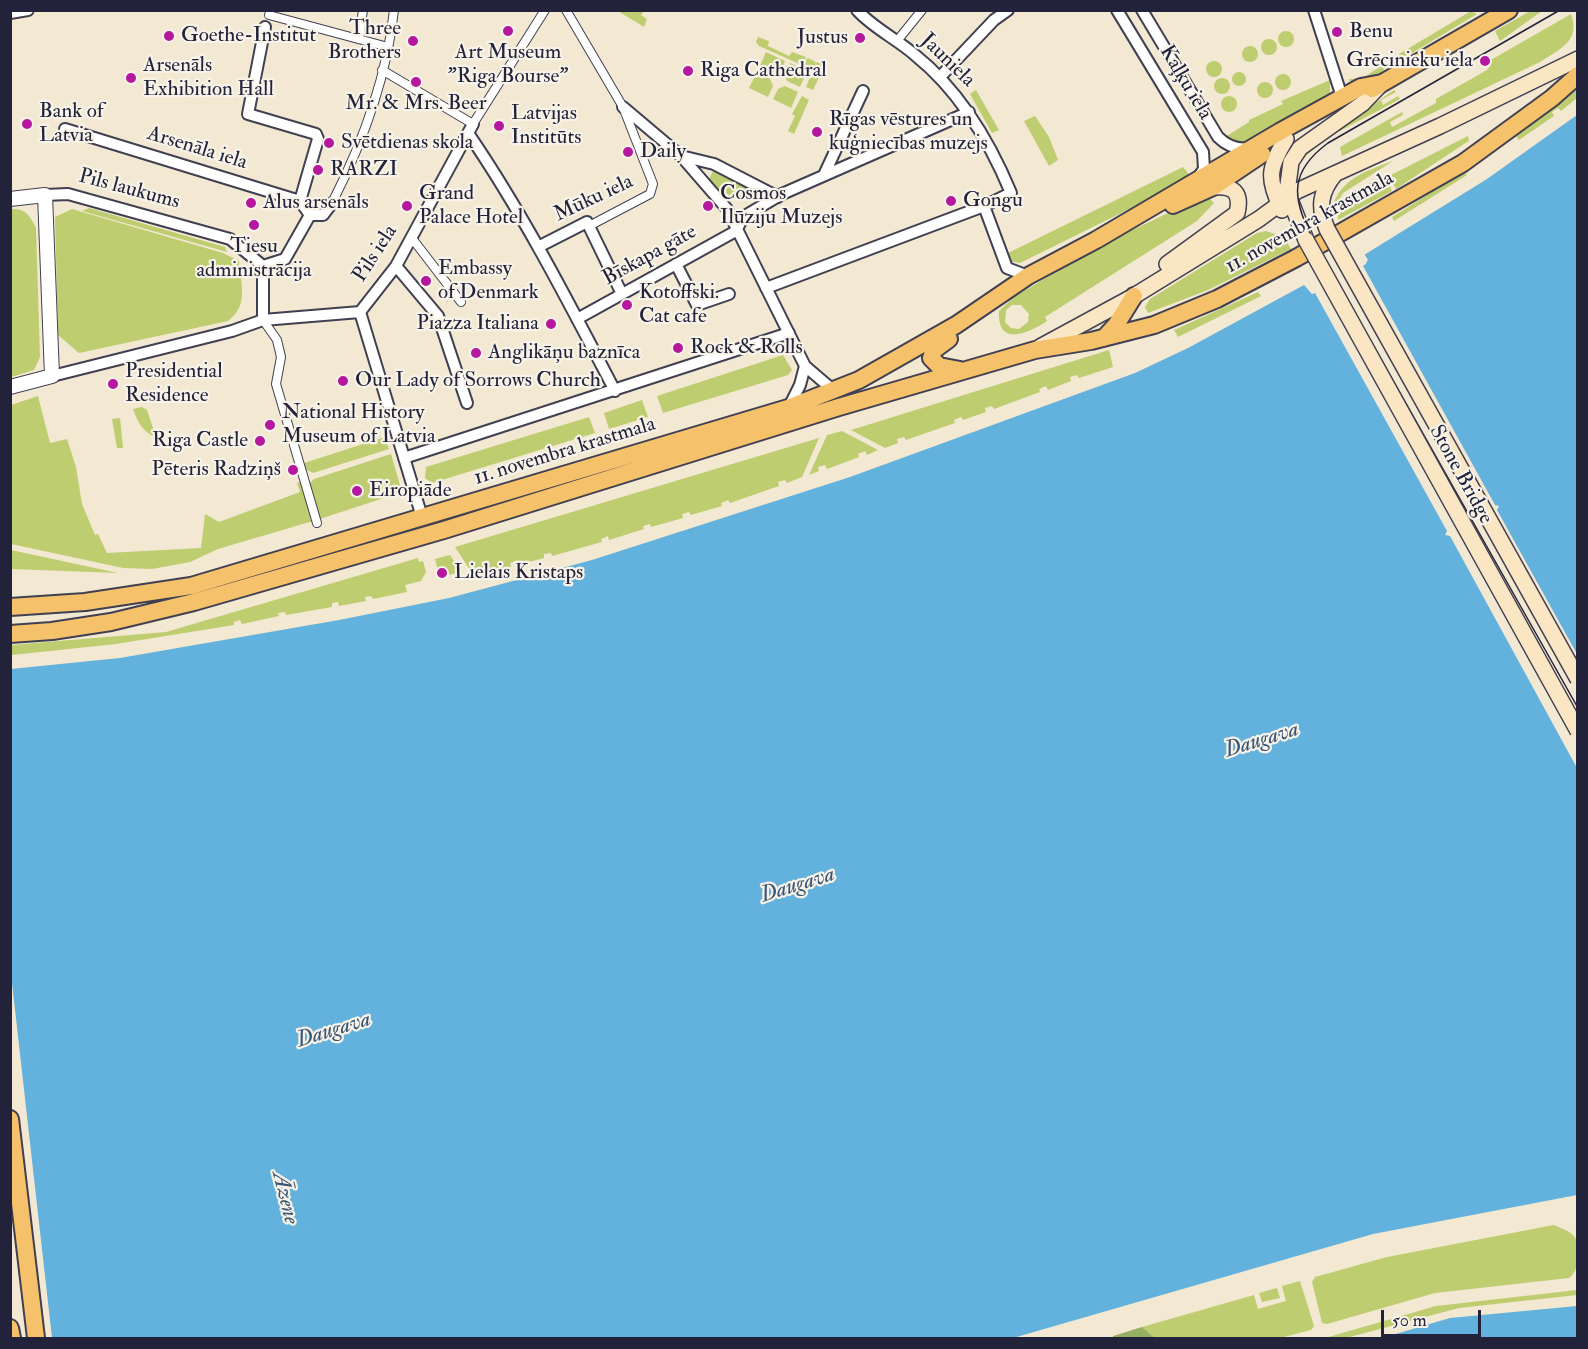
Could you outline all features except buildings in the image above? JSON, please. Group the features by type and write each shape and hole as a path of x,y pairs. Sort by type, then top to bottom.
{"main road":[{"name":"11. novembra krastmala","path":"1096,240 1213,187 1286,139 1509,10"},
{"path":"1533,80 1578,52"},
{"name":"11. novembra krastmala","path":"1035,350 1071,333 1134,296 1259,219 1283,201 1578,59"},
{"name":"11. novembra krastmala","path":"11,633 52,631 111,622 184,604 444,530 1035,350 1103,339 1154,325 1217,299 1344,232 1481,151 1552,98 1578,75"},
{"name":"11. novembra krastmala","path":"11,608 85,602 191,586 788,408 859,380 956,325 1028,276 1096,240 1197,179 1360,87 1382,83"},
{"name":"11. novembra krastmala","path":"1301,234 1283,201 1291,162 1300,148 1362,104 1382,83"},
{"path":"1283,201 1271,182 1270,171 1286,139"},
{"name":"11. novembra krastmala","path":"1327,229 1321,214 1321,200 1326,185 1335,174"},
{"path":"1055,339 1072,323 1182,255 1231,219 1237,213 1238,194 1226,186 1213,187"},
{"name":"11. novembra krastmala","path":"1259,219 1280,219 1301,234"},
{"name":"Stone Bridge","path":"1327,229 1578,679"},
{"name":"Stone Bridge","path":"1301,234 1578,731"},
{"path":"966,370 948,370 935,364 931,358 932,352 974,321 999,296"},
{"path":"1103,339 1116,325 1134,296"},
{"path":"10,1119 36,1338"},
{"path":"10,1328 12,1338"}],"street":[{"path":"10,13 28,10"},
{"path":"359,39 363,10"},
{"path":"310,215 323,216 332,203 356,154 382,70 394,10"},
{"name":"Pils iela","path":"52,376 232,331 263,320 360,312 396,266 471,128 545,10"},
{"path":"566,10 623,107 681,156 727,209 735,231 805,366 833,390"},
{"name":"Jauniela","path":"856,10 940,77 969,112 1011,193 984,206"},
{"path":"897,41 922,10"},
{"path":"940,77 986,27 1008,10"},
{"name":"Kaļķu iela","path":"1117,10 1203,152 1204,169 1197,179"},
{"name":"Kaļķu iela","path":"1142,10 1218,137 1226,144 1241,149 1256,146"},
{"path":"1314,10 1342,97"},
{"path":"310,215 300,201 318,139 316,134 248,114 269,13 388,47"},
{"path":"382,70 471,128 615,391"},
{"path":"824,175 863,92"},
{"name":"Mūku iela","path":"538,247 587,222 589,226 650,194 653,184 623,107"},
{"name":"Bīskapa gāte","path":"577,319 735,231 743,217 778,197 969,112"},
{"name":"Arsenāla iela","path":"65,129 300,201"},
{"path":"681,156 714,165 778,197"},
{"name":"Pils laukums","path":"45,195 68,194 230,240 263,266"},
{"path":"10,199 45,195 52,376 10,387"},
{"path":"766,288 984,206 1007,268 1028,276"},
{"path":"310,215 285,259 263,266 263,320 277,340 281,357 276,384 317,523"},
{"path":"589,226 622,294"},
{"path":"411,237 461,302"},
{"path":"676,264 697,305 729,294"},
{"path":"396,266 438,316 467,403"},
{"path":"360,312 422,517"},
{"name":"11. novembra krastmala","path":"404,458 789,333"},
{"path":"788,408 800,385 805,366"}],"green space":[{"path":"1532,10 1542,11 1500,41 1495,31"},
{"path":"618,11 644,11 641,15 647,19 644,27"},
{"path":"1471,11 1477,14 1402,59 1399,54"},
{"path":"1571,14 1573,31 1571,38 1540,62 1342,156 1340,147 1402,112 1403,115 1390,122 1392,127 1436,103 1436,99 1487,70 1490,66 1489,61"},
{"path":"1286,31 1294,39 1286,47 1278,39"},
{"path":"758,37 769,41 768,46 789,56 792,52 806,57 804,62 808,58 816,62 814,66 817,62 825,65 813,90 806,87 813,70 759,46 756,42"},
{"path":"1269,39 1277,47 1269,55 1261,47"},
{"path":"1250,46 1258,54 1250,62 1242,54"},
{"path":"766,52 785,61 780,72 773,74 759,68"},
{"path":"1214,61 1222,69 1214,77 1206,69"},
{"path":"1387,62 1382,73 1372,79 1349,81 1349,79 1363,78"},
{"path":"790,63 807,71 800,87 787,81 784,74"},
{"path":"757,72 770,79 773,86 768,97 749,88"},
{"path":"1236,72 1242,72 1246,79 1242,86 1236,86 1232,82 1232,76"},
{"path":"1283,74 1291,82 1283,90 1275,82"},
{"path":"1222,78 1230,86 1222,94 1214,86"},
{"path":"1330,80 1330,95 1240,144 1235,144 1225,137 1249,120 1283,104 1281,101"},
{"path":"1265,82 1273,90 1265,98 1257,90"},
{"path":"1577,84 1577,98 1561,111 1558,108 1552,112 1554,116 1519,140 1514,133"},
{"path":"785,86 798,92 791,108 773,99 778,89"},
{"path":"976,90 999,130 992,133 970,94"},
{"path":"1394,90 1396,92 1381,100 1383,105 1398,96 1400,99 1323,140 1297,165 1301,155"},
{"path":"802,96 809,100 794,134 788,131 795,116 792,114"},
{"path":"1229,96 1237,104 1229,112 1221,104"},
{"path":"1035,116 1049,137 1058,160 1049,166 1024,121"},
{"path":"1468,136 1469,141 1396,189 1389,176"},
{"path":"1393,161 1343,193 1330,215 1333,203 1345,185 1371,169"},
{"path":"1183,167 1192,178 1020,263 1009,261 1006,254"},
{"path":"714,169 755,189 751,199 738,198 719,188 709,179"},
{"path":"1464,172 1467,175 1394,221 1392,217"},
{"path":"1386,176 1392,191 1338,220 1342,203 1347,197 1354,191"},
{"path":"1206,195 1214,203 1197,221 1045,317 1047,321 1040,326 1016,334 1009,334 1003,330 999,311 1014,297 1105,243","holes":["1012,305 1021,305 1029,314 1028,322 1019,329 1011,328 1005,322 1006,310"]},
{"path":"89,208 225,247 227,252 82,211"},
{"path":"11,209 26,213 36,228 40,357 34,370 11,377"},
{"path":"72,209 223,253 239,261 242,294 235,315 228,321 79,353 58,335 55,217"},
{"path":"1266,231 1284,237 1291,249 1208,290 1148,313 1145,307 1150,299 1257,233"},
{"path":"1258,292 1261,296 1178,337 1174,330"},
{"path":"1109,350 1113,367 1079,378 1077,375 1070,377 1071,381 1048,390 1046,386 1039,389 1040,392 994,409 992,406 985,408 986,412 963,420 961,417 954,420 955,423 906,440 904,437 897,439 898,443 885,448 851,430"},
{"path":"783,355 792,370 788,375 663,413 657,396"},
{"path":"38,396 50,443 67,439 76,467 82,504 95,535 98,534 107,553 201,548 205,514 219,522 300,492 297,483 300,482 313,521 218,549 190,562 152,569 123,568 11,544 11,405"},
{"path":"642,400 648,417 609,429 604,413"},
{"path":"142,407 147,410 156,437 141,426 133,409"},
{"path":"589,417 595,433 432,483 425,478 426,467"},
{"path":"120,418 123,448 117,448 112,419"},
{"path":"842,431 878,450 867,455 865,451 858,454 859,457 827,469 825,465 818,467 819,471 809,475 827,435"},
{"path":"385,437 389,449 313,473 305,469 304,463"},
{"path":"819,438 802,477 787,483 785,480 778,482 779,486 730,503 728,500 721,503 722,506 691,515 689,512 682,514 683,518 651,527 650,524 643,526 644,529 609,540 608,536 601,539 602,542 552,556 551,553 544,554 544,558 518,565 517,561 510,563 511,567 480,576 478,569 470,570 455,547"},
{"path":"391,454 402,492 320,519 309,484 314,479"},
{"path":"11,550 118,573 11,569"},
{"path":"450,555 462,572 447,575 438,571 435,559"},
{"path":"418,558 419,562 423,561 426,572 421,581 405,585 407,592 373,599 371,596 365,597 366,601 339,606 338,602 332,603 332,607 286,615 285,612 278,613 279,616 242,624 240,620 234,622 234,625 116,644 12,655 11,645 166,632"},
{"path":"1554,1225 1572,1234 1578,1244 1578,1263 1569,1278 1435,1293 1327,1324 1322,1323 1312,1282 1315,1277 1387,1257"},
{"path":"1300,1281 1314,1326 1311,1330 1280,1338 1155,1338 1142,1327 1254,1295 1258,1309 1286,1301 1282,1286"},
{"path":"1277,1288 1280,1298 1262,1302 1259,1293"},
{"path":"1577,1290 1577,1295 1459,1308 1346,1338 1325,1338 1436,1306"},
{"path":"1142,1327 1155,1338 1113,1338 1113,1336"}],"water":[{"path":"1577,115 1577,1195 1373,1234 1013,1338 11,1338 11,669 120,658 339,620 449,598 592,560 850,477 1135,373 1188,348 1304,285 1312,294 1366,264 1367,260 1364,255 1487,179"},
{"path":"1577,1306 1577,1338 1382,1338 1450,1318"}],"pier":[{"path":"1363,252 1368,260 1363,266 1495,505 1499,506 1497,510 1577,654 1577,768 1450,536 1445,535 1447,531 1315,293 1312,294 1303,282 1313,290 1364,262"},
{"path":"11,974 52,1338 10,1338"}],"tram line":[{"path":"1560,10 1328,143 1316,153 1301,174 1298,197 1300,209 1312,237 1578,708"}],"place":[{"name":"Art Museum \"Riga Bourse\"","path":"508,31"},
{"name":"Benu","path":"1337,32"},
{"name":"Goethe-Institut","path":"169,36"},
{"name":"Justus","path":"860,38"},
{"name":"Three Brothers","path":"413,41"},
{"name":"Grēcinieku iela","path":"1485,61"},
{"name":"Riga Cathedral","path":"688,71"},
{"name":"Arsenāls Exhibition Hall","path":"131,78"},
{"name":"Mr. & Mrs. Beer","path":"416,82"},
{"name":"Bank of Latvia","path":"27,124"},
{"name":"Latvijas Institūts","path":"499,126"},
{"name":"Rīgas vēstures un kuģniecības muzejs","path":"817,132"},
{"name":"Svētdienas skola","path":"329,143"},
{"name":"Daily","path":"628,152"},
{"name":"RARZI","path":"318,170"},
{"name":"Gongu","path":"951,201"},
{"name":"Alus arsenāls","path":"251,203"},
{"name":"Grand Palace Hotel","path":"407,206"},
{"name":"Cosmos Ilūziju Muzejs","path":"708,206"},
{"name":"Tiesu administrācija","path":"254,225"},
{"name":"Embassy of Denmark","path":"426,281"},
{"name":"Kotoffski. Cat cafe","path":"627,305"},
{"name":"Piazza Italiana","path":"551,324"},
{"name":"Rock & Rolls","path":"678,348"},
{"name":"Anglikāņu baznīca","path":"476,353"},
{"name":"Our Lady of Sorrows Church","path":"343,381"},
{"name":"Presidential Residence","path":"113,384"},
{"name":"National History Museum of Latvia","path":"270,425"},
{"name":"Riga Castle","path":"260,441"},
{"name":"Pēteris Radziņš","path":"293,470"},
{"name":"Eiropiāde","path":"357,491"},
{"name":"Lielais Kristaps","path":"442,573"}],"water label":[{"name":"Daugava","path":"1262,741"},
{"name":"Daugava","path":"798,886"},
{"name":"Daugava","path":"334,1031"},
{"name":"Āzene","path":"284,1198"}]}
